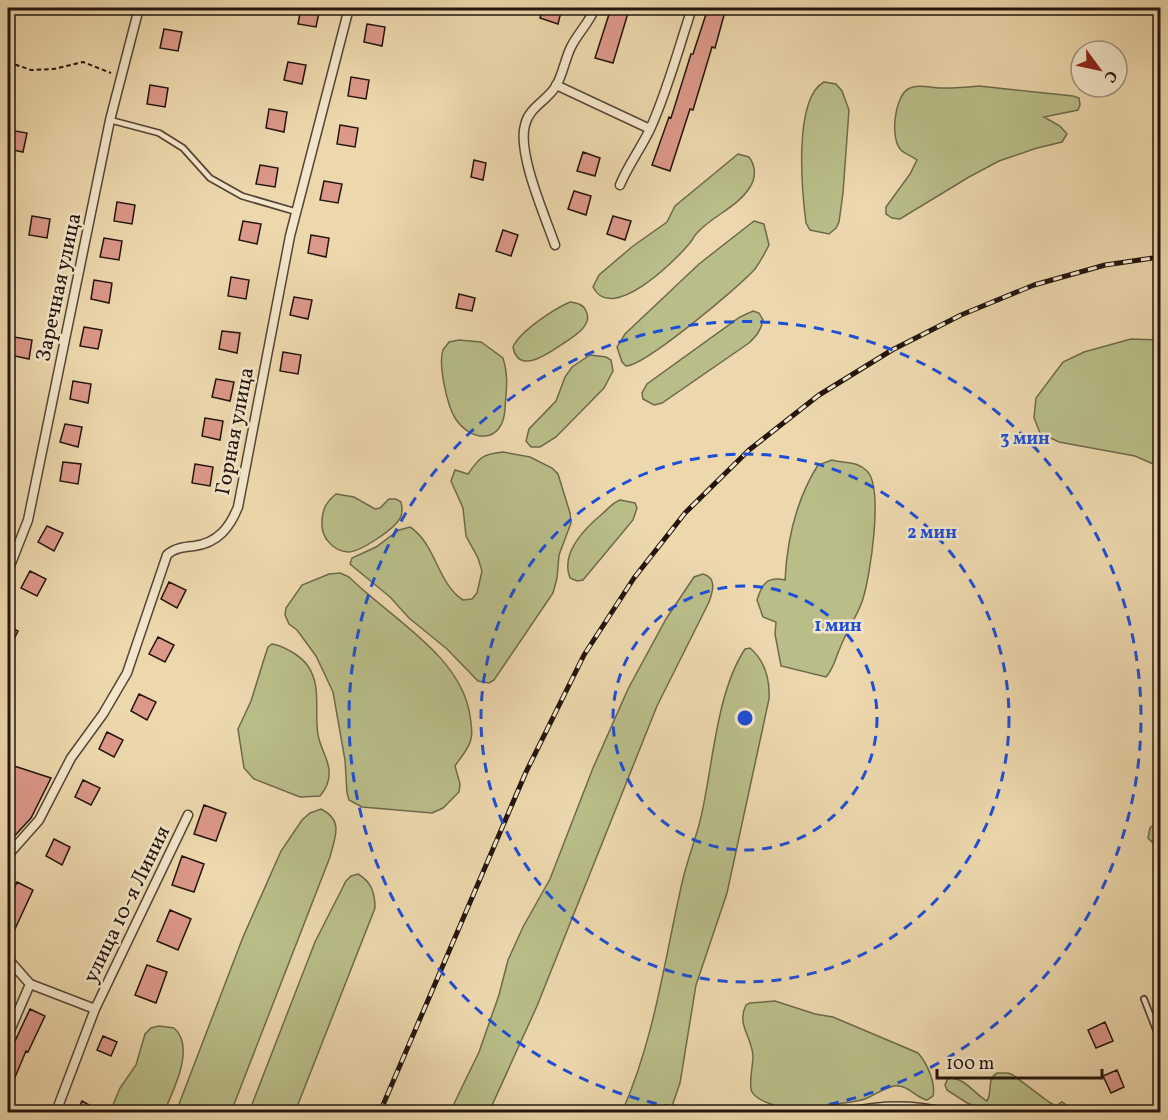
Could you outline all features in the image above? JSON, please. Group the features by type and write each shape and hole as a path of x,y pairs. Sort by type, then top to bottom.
{"street":[{"name":"Заречная улица","path":"8,571 28,520 110,120 139,8"},
{"name":"Горная улица","path":"8,855 39,820 71,758 103,714 127,673 167,555 173,550 216,539 234,517 241,498 290,236 349,8"},
{"path":"555,245 523,143 525,123 530,114 556,85 570,48 588,23 595,8"},
{"path":"620,185 650,129 692,8"},
{"path":"556,85 650,129"},
{"name":"улица 10-я Линия","path":"95,1009 188,815"},
{"path":"8,959 30,984 95,1009 56,1113"},
{"path":"8,1035 30,984"},
{"path":"849,1113 890,1106 912,1106 944,1113"}],"lane":[{"path":"110,120 159,133 183,148 210,178 242,196 297,212"},
{"path":"1144,999 1161,1040"}],"path":[{"path":"8,62 31,70 54,69 83,62 121,77"}],"green space":[{"path":"824,82 836,84 842,91 849,110 839,222 829,234 810,230 806,223 802,169 804,126 808,107 814,92"},
{"path":"979,86 1069,96 1069,99 1079,99 1080,105 1078,110 1044,117 1060,126 1067,134 1062,142 999,161 900,219 892,218 886,214 886,207 910,174 917,160 901,150 895,137 895,119 899,101 903,94 912,87"},
{"path":"738,154 749,157 754,168 753,180 745,194 703,227 670,264 642,286 613,298 602,297 593,287 599,275 633,246 667,222 675,206"},
{"path":"754,221 764,224 769,245 755,269 713,307 671,340 636,363 626,366 622,362 617,347 625,334 699,264"},
{"path":"570,302 577,303 585,309 588,316 584,327 549,353 534,360 521,360 513,347 517,341 547,315"},
{"path":"753,311 759,313 763,320 758,333 749,343 662,403 654,405 643,399 642,393 647,384 740,317"},
{"path":"1131,339 1160,340 1160,467 1135,456 1059,442 1040,433 1034,418 1036,398 1063,362 1084,352"},
{"path":"459,340 481,342 503,358 507,377 505,409 499,429 493,434 485,436 469,432 455,418 449,404 442,374 442,356 449,342"},
{"path":"590,355 611,360 613,371 604,388 556,437 540,447 531,447 526,441 529,429 556,401 565,377 572,367"},
{"path":"503,452 530,457 552,468 558,474 571,523 559,555 553,593 494,680 489,683 478,681 447,649 350,564 352,558 376,547 399,530 410,527 426,543 454,593 463,600 472,599 477,593 482,571 466,536 463,508 451,481 455,470 468,474 482,458"},
{"path":"832,460 855,464 867,471 875,495 875,514 872,555 862,602 842,642 833,667 826,677 781,666 775,634 776,622 763,617 757,600 766,582 774,579 785,580 788,550 798,506 818,465"},
{"path":"336,494 354,497 375,509 380,508 389,499 396,499 401,502 402,514 393,527 378,538 354,551 343,551 329,542 322,528 324,510"},
{"path":"620,500 635,503 637,508 633,520 583,580 577,581 570,578 568,560 581,534 612,504"},
{"path":"340,573 349,577 422,639 439,656 464,694 472,733 468,746 455,766 460,784 459,792 443,808 432,813 362,807 349,800 345,760 333,692 316,656 297,630 289,624 285,615 286,608 302,585 329,574"},
{"path":"703,574 712,582 713,589 709,602 657,706 537,1006 489,1112 450,1112 479,1052 499,995 508,960 523,927 550,879 593,768 628,689 666,619 694,577"},
{"path":"272,644 297,655 305,662 315,682 318,735 329,770 327,784 320,796 300,797 254,779 244,768 238,729 251,701 268,647"},
{"path":"750,648 766,671 769,699 727,893 696,985 680,1083 670,1112 622,1112 643,1056 658,999 686,866 701,817 721,708 735,667 745,649"},
{"path":"321,809 333,818 335,824 336,830 330,857 231,1112 176,1112 243,937 281,851 302,820 310,813"},
{"path":"1160,823 1160,846 1148,838 1150,828"},
{"path":"358,874 367,881 372,889 375,908 295,1112 249,1112 315,942 346,881"},
{"path":"775,1001 815,1014 833,1017 918,1053 930,1073 933,1096 927,1100 903,1087 894,1086 862,1100 798,1111 782,1108 758,1098 751,1089 753,1056 743,1012 746,1005 750,1003"},
{"path":"159,1026 174,1028 183,1046 181,1069 164,1112 110,1112 120,1088 136,1065 145,1034 151,1028"},
{"path":"997,1073 1013,1075 1049,1102 1056,1106 1062,1102 1076,1112 990,1112 967,1103 947,1090 945,1085 948,1078 954,1078 987,1101 992,1079"}],"building":[{"path":"301,8 320,8 316,27 298,24"},
{"path":"543,8 562,8 558,24 540,18"},
{"path":"611,8 628,13 613,63 595,58"},
{"path":"708,8 726,8 715,48 712,47 693,110 690,109 670,171 652,165 669,117 671,118"},
{"path":"367,24 385,27 382,46 364,42"},
{"path":"164,29 182,32 178,51 160,48"},
{"path":"288,62 306,65 302,84 284,80"},
{"path":"351,77 369,80 366,99 348,96"},
{"path":"150,85 168,88 165,107 147,104"},
{"path":"269,109 287,112 284,132 266,128"},
{"path":"340,125 358,128 355,147 337,144"},
{"path":"9,130 27,133 23,152 8,149"},
{"path":"583,152 600,158 595,176 577,171"},
{"path":"474,160 486,163 483,180 471,177"},
{"path":"260,165 278,168 275,187 256,184"},
{"path":"324,181 342,184 338,203 320,200"},
{"path":"574,191 591,196 586,215 568,209"},
{"path":"117,202 135,205 132,224 114,221"},
{"path":"32,216 50,219 47,238 29,235"},
{"path":"613,216 631,221 625,240 607,234"},
{"path":"243,221 261,224 257,244 239,240"},
{"path":"503,230 518,235 511,256 496,251"},
{"path":"311,235 329,238 326,257 308,253"},
{"path":"104,238 122,241 119,260 100,257"},
{"path":"231,277 249,280 246,299 228,296"},
{"path":"94,280 112,283 109,303 91,299"},
{"path":"459,294 475,298 472,311 456,308"},
{"path":"294,297 312,300 308,319 290,315"},
{"path":"84,327 102,330 98,349 80,346"},
{"path":"222,331 240,333 237,353 219,349"},
{"path":"14,337 32,340 29,359 10,355"},
{"path":"283,352 301,355 298,374 280,371"},
{"path":"216,379 234,382 230,401 212,397"},
{"path":"73,381 91,384 88,403 70,399"},
{"path":"205,418 223,421 220,440 202,436"},
{"path":"65,424 82,427 78,447 60,442"},
{"path":"63,462 81,464 78,484 60,481"},
{"path":"195,464 213,467 210,486 192,483"},
{"path":"47,526 63,533 54,551 38,542"},
{"path":"30,571 46,579 37,596 21,588"},
{"path":"169,582 186,590 177,608 161,599"},
{"path":"8,626 18,631 8,651"},
{"path":"158,637 174,645 165,662 149,654"},
{"path":"139,694 156,702 147,720 131,711"},
{"path":"107,732 123,740 114,757 99,749"},
{"path":"8,764 51,778 31,818 8,843"},
{"path":"83,780 100,788 91,805 75,797"},
{"path":"204,805 226,813 216,841 194,834"},
{"path":"54,839 70,847 62,865 46,856"},
{"path":"182,856 204,864 194,892 172,885"},
{"path":"17,882 33,890 8,944 8,902"},
{"path":"170,910 191,919 178,950 157,941"},
{"path":"147,965 167,972 156,1003 135,995"},
{"path":"30,1009 45,1016 28,1052 26,1051 8,1094 8,1056"},
{"path":"1105,1022 1113,1041 1096,1048 1088,1030"},
{"path":"103,1036 117,1042 111,1056 97,1050"},
{"path":"1117,1070 1124,1087 1111,1093 1103,1076"},
{"path":"82,1101 103,1113 76,1113"}],"railway":[{"path":"380,1112 526,772 584,655 634,578 685,513 749,450 819,395 892,350 961,315 1034,285 1105,265 1160,257"}]}
